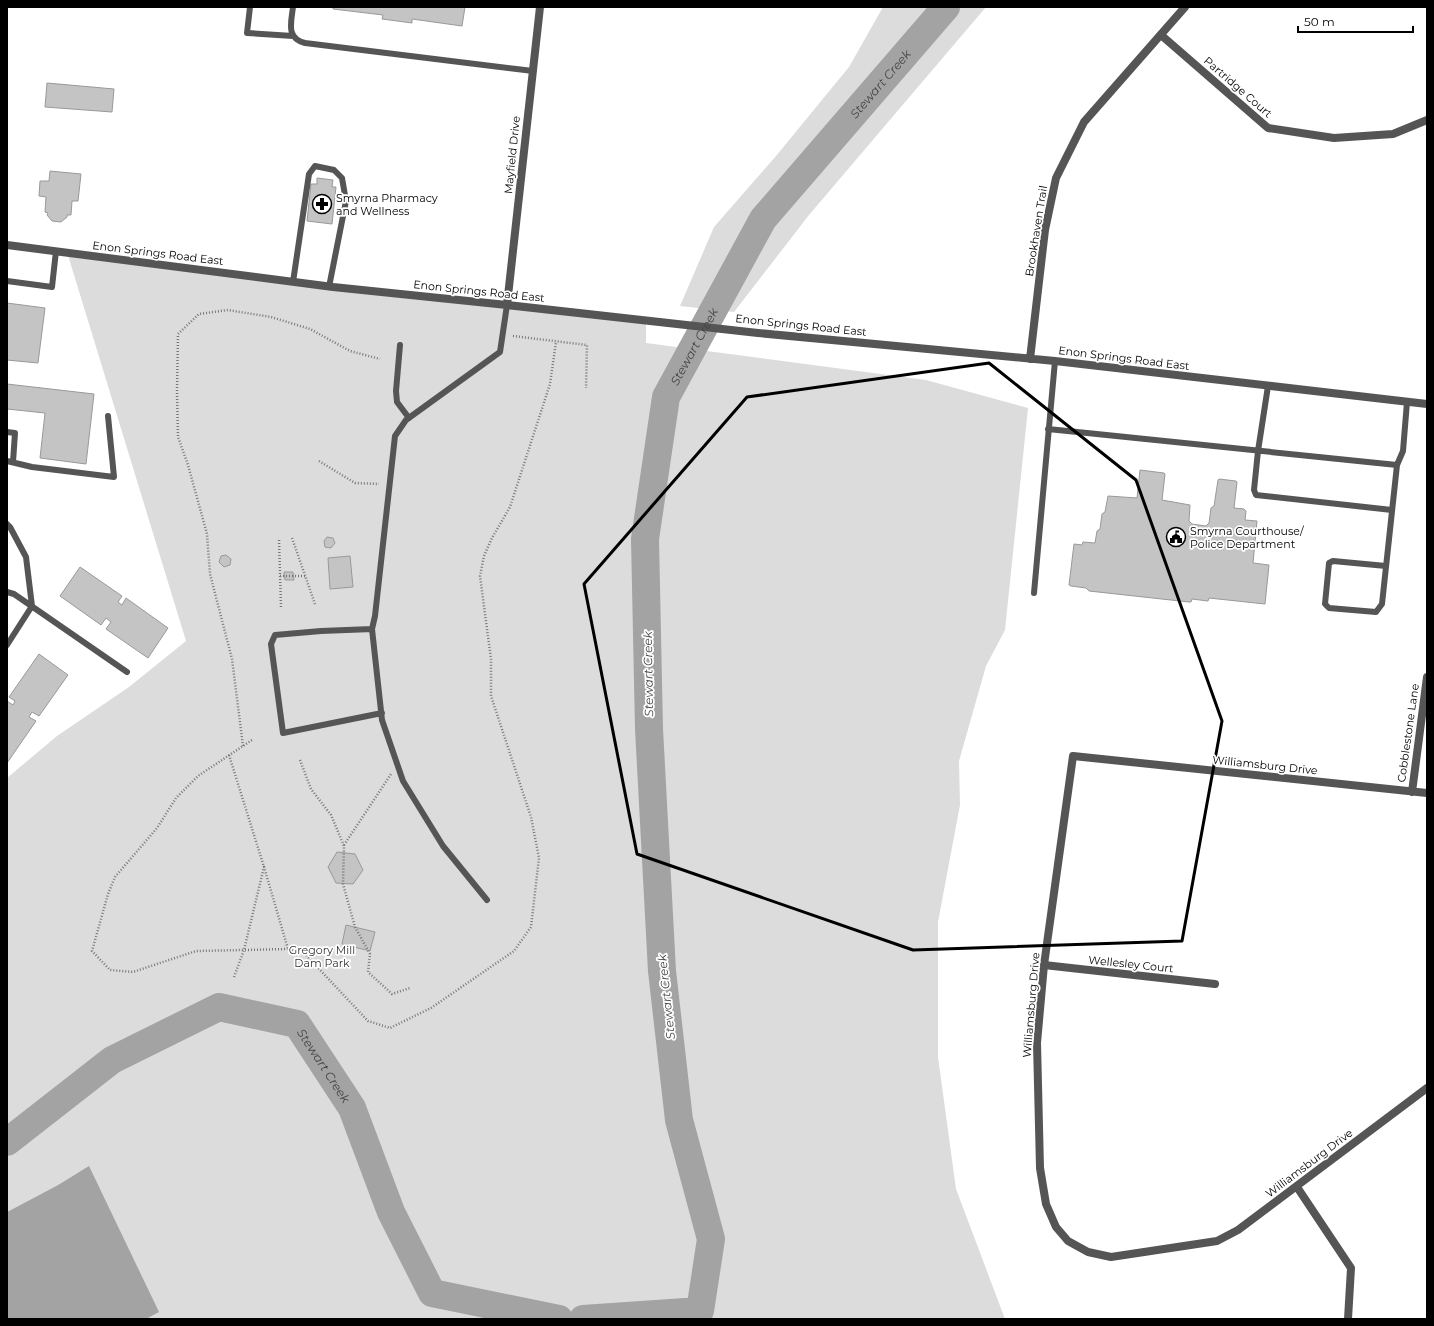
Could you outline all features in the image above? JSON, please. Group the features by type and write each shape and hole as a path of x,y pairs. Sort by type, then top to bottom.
{"street":[{"name":"Mayfield Drive","path":"507,305 540,7"},
{"name":"Brookhaven Trail","path":"1030,359 1045,230 1056,178 1084,122 1185,7"},
{"name":"Partridge Court","path":"1161,35 1268,128 1334,138 1393,134 1427,120"},
{"name":"Enon Springs Road East","path":"7,244 329,287 758,333 1055,361 1427,404"},
{"name":"Cobblestone Lane","path":"1412,792 1427,676"},
{"name":"Williamsburg Drive","path":"1427,793 1073,756 1044,965 1037,1043 1040,1168 1046,1204 1056,1226 1068,1241 1088,1252 1111,1257 1217,1241 1238,1230 1427,1088"},
{"name":"Wellesley Court","path":"1044,965 1215,984"},
{"path":"1297,1187 1351,1268 1348,1319"}],"lane":[{"path":"250,7 247,33 293,36"},
{"path":"293,7 291,27 293,36 297,40 532,70"},
{"path":"293,282 309,174 314,166 334,170 342,178 346,201 329,287"},
{"path":"7,281 52,287 56,251"},
{"path":"487,900 443,846 404,781 382,720 372,629 375,616 395,436 410,418 500,352 507,305"},
{"path":"400,345 396,391 398,402 410,418"},
{"path":"1034,593 1055,361"},
{"path":"1268,386 1258,452 1254,490 1256,495 1392,510"},
{"path":"1386,566 1333,561 1329,563 1324,604 1329,608 1376,612 1382,604 1397,466 1403,451 1407,402"},
{"path":"7,432 15,433 10,461 32,467 114,477 108,416"},
{"path":"1048,429 1397,466"},
{"path":"7,524 26,557 32,606 7,645"},
{"path":"7,592 14,594 127,672"},
{"path":"372,629 275,635 271,644 283,733 382,712"}],"path":[{"path":"243,746 232,659 210,574 206,534 188,465 178,437 176,391 178,334 199,314 228,310 271,317 310,329 350,351 380,359"},
{"path":"502,335 587,345 586,388"},
{"path":"252,740 198,776 176,798 157,828 115,877 108,894 92,951 110,970 133,972 196,951 288,949 306,955 368,1021 390,1028 431,1008 514,951 531,927 539,858 531,817 491,696 491,659 480,576 484,556 492,538 510,507 550,384 556,342"},
{"path":"319,461 355,483 389,485"},
{"path":"292,538 315,604"},
{"path":"279,540 281,607"},
{"path":"280,576 305,576"},
{"path":"229,755 288,949"},
{"path":"300,760 311,789 331,815 344,846 343,884 356,927 370,954 368,972 392,994 410,988"},
{"path":"344,846 398,764"},
{"path":"234,977 244,950 264,867"}],"highlighted area":[{"path":"989,363 1136,480 1222,721 1182,941 913,950 637,854 584,584 747,397"}],"green space":[{"path":"883,7 986,7 809,215 734,312 680,306 714,227 776,156 849,67"},
{"name":"Gregory Mill Dam Park","path":"67,252 646,320 646,343 926,380 1028,408 1005,630 986,666 959,761 960,805 938,922 938,1057 956,1189 1005,1319 146,1319 158,1311 78,1173 7,1212 7,778 57,736 129,687 186,641"}],"shaded area":[{"path":"89,1166 159,1312 146,1319 7,1319 7,1212 58,1185"}],"building":[{"path":"333,7 465,7 462,26 412,19 412,23 382,19 383,15 333,9"},
{"path":"47,83 114,89 112,112 45,107"},
{"path":"50,171 81,174 78,201 72,201 71,215 67,215 67,217 61,222 52,221 47,215 48,213 45,212 46,197 39,196 40,181 49,181"},
{"name":"Smyrna Pharmacy and Wellness","path":"317,178 333,180 332,187 336,187 332,224 307,221 311,184 317,184"},
{"path":"7,303 45,308 38,363 7,360"},
{"path":"7,384 94,394 86,464 40,458 45,413 7,409"},
{"name":"Smyrna Courthouse/ Police Department","path":"1140,470 1164,473 1162,500 1190,505 1189,521 1192,524 1206,526 1209,523 1211,508 1214,506 1218,480 1237,482 1234,508 1244,509 1246,511 1245,520 1257,521 1253,563 1269,565 1265,604 1209,598 1208,601 1192,599 1191,602 1189,602 1089,591 1086,588 1069,585 1074,544 1082,545 1083,542 1095,543 1097,531 1100,529 1102,514 1105,512 1108,496 1137,498"},
{"path":"327,537 333,538 335,543 331,548 325,547 324,541"},
{"path":"226,555 231,559 230,565 224,567 219,562 221,556"},
{"path":"350,556 353,587 330,589 328,558"},
{"path":"80,567 122,596 118,602 122,605 126,598 168,628 148,658 106,629 111,622 106,618 101,625 60,596"},
{"path":"284,572 293,572 294,580 285,580"},
{"path":"39,654 68,675 39,716 32,712 29,717 36,721 7,763 7,701 13,705 15,701 9,697"},
{"path":"337,852 355,854 363,870 353,884 336,883 328,867"},
{"path":"346,925 375,932 370,951 342,944"}],"waterway":[{"name":"Stewart Creek","path":"583,1319 700,1311 711,1239 679,1120 662,971 649,729 645,539 666,397 763,219 946,7"},
{"name":"Stewart Creek","path":"7,1142 112,1060 219,1007 297,1024 352,1108 391,1212 432,1293 559,1319"}],"place":[{"name":"Smyrna Pharmacy and Wellness","path":"322,204"},
{"name":"Smyrna Courthouse/ Police Department","path":"1176,537"}]}
